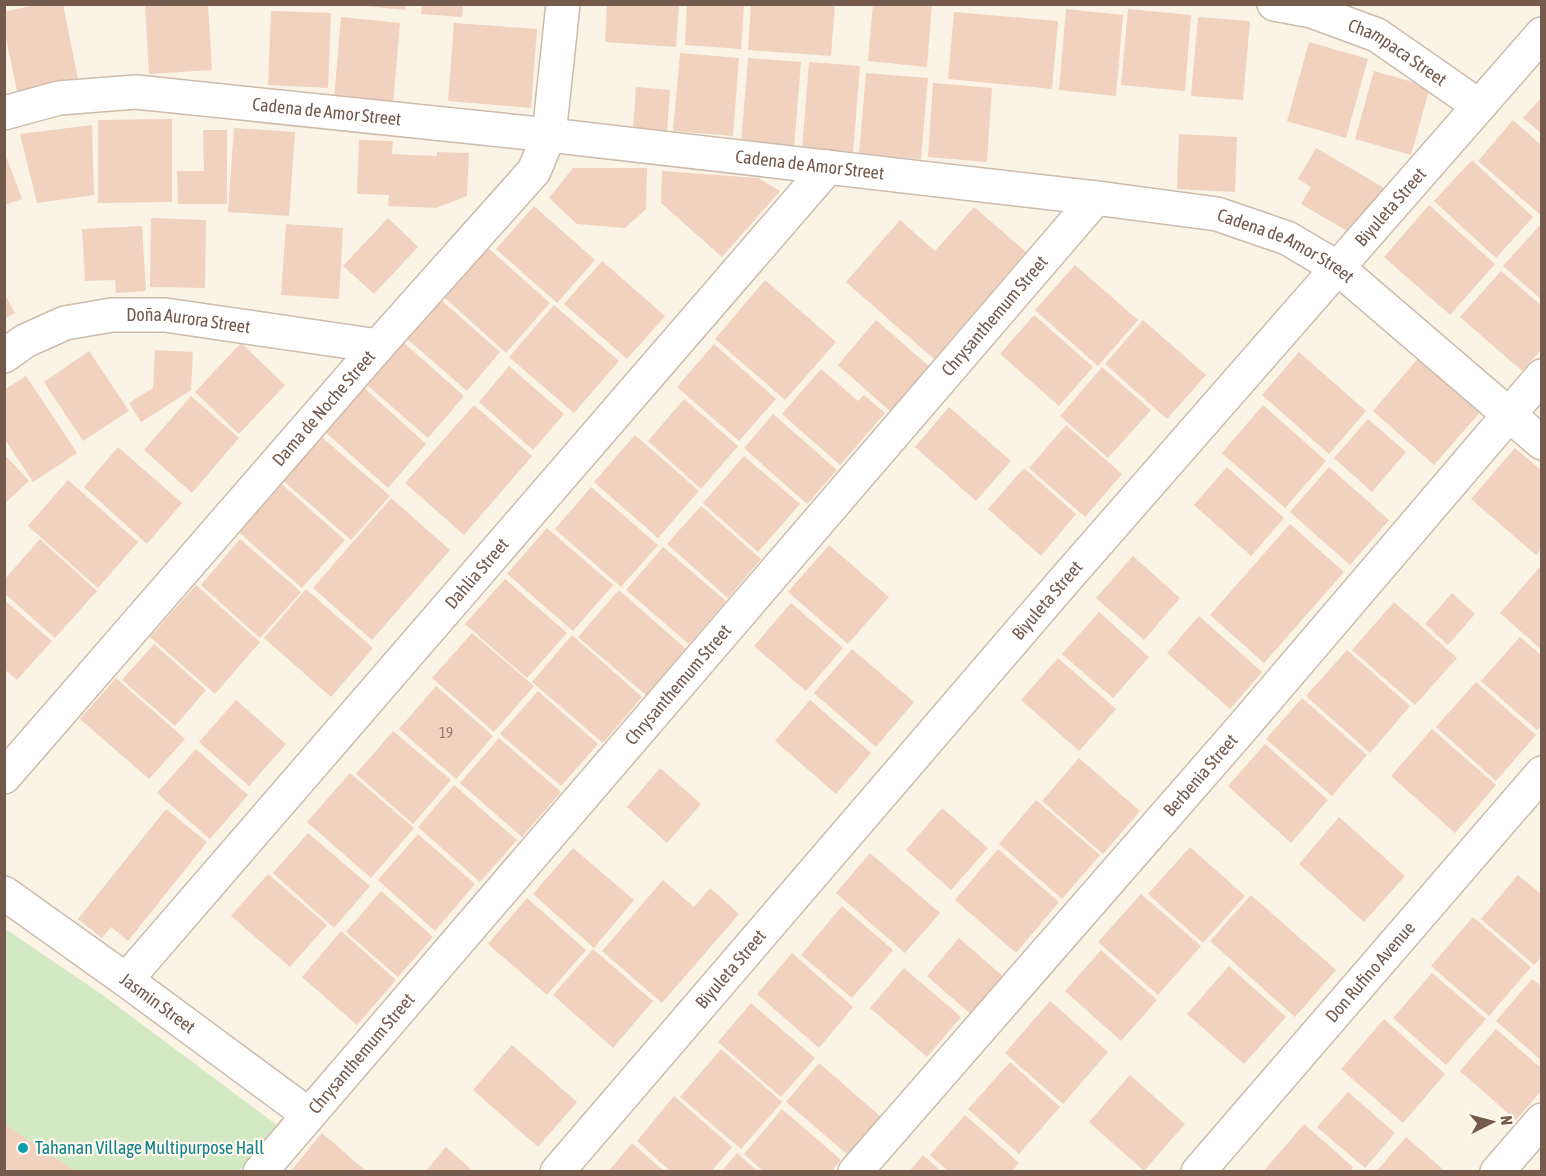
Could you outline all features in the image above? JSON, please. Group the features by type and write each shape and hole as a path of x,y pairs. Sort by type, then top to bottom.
{"street":[{"name":"Dama de Noche Street","path":"4,777 378,346 534,171 549,135 563,4"},
{"name":"Champaca Street","path":"1274,4 1312,11 1377,35 1479,106"},
{"name":"Biyuleta Street","path":"557,1172 1048,600 1542,34"},
{"name":"Cadena de Amor Street","path":"4,113 59,98 136,92 549,135 1217,214 1287,238 1338,268 1542,443"},
{"name":"Dahlia Street","path":"126,980 828,167"},
{"name":"Chrysanthemum Street","path":"261,1172 1096,198"},
{"name":"Doña Aurora Street","path":"4,356 25,341 65,323 112,315 165,315 378,346"},
{"name":"Berbenia Street","path":"855,1172 1241,729 1542,376"},
{"name":"Don Rufino Avenue","path":"1198,1172 1542,773"},
{"name":"Jasmin Street","path":"4,892 309,1115"},
{"path":"1497,1172 1542,1120"}],"green space":[{"path":"4,928 104,996 278,1126 239,1171 5,1171"}],"building":[{"path":"39,4 63,4 79,84 18,96 4,29 4,12"},
{"path":"145,4 208,4 212,70 149,74"},
{"path":"366,4 405,4 405,10 366,6"},
{"path":"607,4 679,4 676,47 605,42"},
{"path":"687,4 744,4 741,49 685,45"},
{"path":"751,4 835,4 831,56 748,50"},
{"path":"873,4 932,4 927,67 868,61"},
{"path":"422,5 463,5 462,17 421,14"},
{"path":"1066,9 1123,15 1116,96 1059,90"},
{"path":"1128,9 1191,15 1185,91 1121,85"},
{"path":"271,11 331,13 328,88 268,85"},
{"path":"954,12 1058,21 1052,89 948,79"},
{"path":"341,17 400,23 393,105 334,100"},
{"path":"1198,17 1250,21 1243,100 1191,96"},
{"path":"454,23 537,29 531,108 448,101"},
{"path":"1309,42 1368,59 1346,138 1287,121"},
{"path":"680,53 739,58 733,136 673,131"},
{"path":"748,58 801,62 794,147 741,143"},
{"path":"809,62 860,66 853,154 802,150"},
{"path":"1374,71 1430,87 1411,155 1355,139"},
{"path":"866,73 928,78 921,159 859,154"},
{"path":"933,83 992,88 987,162 928,157"},
{"path":"636,87 670,90 667,132 633,129"},
{"path":"1542,97 1542,134 1523,118"},
{"path":"172,119 172,202 98,203 98,120"},
{"path":"1513,120 1542,146 1542,216 1478,161"},
{"path":"92,125 94,195 37,203 20,134"},
{"path":"234,128 295,132 289,216 228,212"},
{"path":"203,130 227,130 227,204 178,204 177,171 204,171"},
{"path":"1179,134 1237,137 1235,192 1177,189"},
{"path":"359,140 393,141 392,154 437,156 437,152 469,153 467,196 436,208 388,206 389,195 357,194"},
{"path":"1316,148 1386,189 1359,238 1301,204 1311,187 1298,179"},
{"path":"4,151 22,199 4,205"},
{"path":"1472,160 1533,217 1496,258 1434,201"},
{"path":"573,168 647,168 646,209 625,228 577,224 549,198"},
{"path":"662,171 758,178 780,191 722,257 661,203"},
{"path":"1429,205 1495,264 1450,315 1384,257"},
{"path":"534,206 595,260 557,303 496,249"},
{"path":"974,207 1026,252 934,359 846,282 900,220 935,251"},
{"path":"151,218 206,220 205,288 150,287"},
{"path":"388,218 418,247 374,294 343,266"},
{"path":"1542,223 1542,300 1503,266"},
{"path":"286,224 343,228 339,299 281,295"},
{"path":"142,226 146,291 116,293 115,280 85,281 82,229"},
{"path":"487,247 550,303 506,353 444,297"},
{"path":"602,261 665,316 627,359 564,304"},
{"path":"1075,265 1138,320 1098,366 1035,310"},
{"path":"1501,271 1542,306 1542,349 1522,371 1460,317"},
{"path":"765,280 836,342 785,400 715,339"},
{"path":"4,293 15,313 4,319"},
{"path":"440,299 500,352 467,391 406,338"},
{"path":"554,305 619,361 574,413 509,357"},
{"path":"1034,315 1093,367 1059,406 1000,354"},
{"path":"876,320 931,368 892,413 838,365"},
{"path":"1143,320 1206,375 1167,419 1105,364"},
{"path":"403,342 464,396 428,438 366,384"},
{"path":"241,343 285,385 239,434 195,392"},
{"path":"714,344 776,399 739,441 677,387"},
{"path":"155,350 193,352 191,390 141,422 129,403 153,388"},
{"path":"89,351 129,411 83,441 44,382"},
{"path":"1299,352 1366,411 1329,454 1262,395"},
{"path":"1420,356 1481,411 1434,465 1373,411"},
{"path":"509,366 564,414 533,450 479,402"},
{"path":"1102,367 1151,410 1108,458 1060,416"},
{"path":"821,369 858,401 864,395 885,413 840,465 782,414"},
{"path":"26,376 77,453 33,482 4,438 4,390"},
{"path":"362,386 426,444 388,488 323,430"},
{"path":"191,396 239,438 192,493 144,450"},
{"path":"684,399 738,446 701,489 648,441"},
{"path":"474,405 532,456 464,535 405,483"},
{"path":"1263,405 1326,461 1285,508 1222,453"},
{"path":"949,407 1011,461 976,501 915,447"},
{"path":"773,414 837,470 807,504 744,448"},
{"path":"1368,419 1406,452 1372,492 1334,458"},
{"path":"1066,425 1122,474 1085,517 1029,468"},
{"path":"317,433 390,496 351,540 279,477"},
{"path":"635,435 699,491 658,538 594,482"},
{"path":"118,447 182,503 147,544 84,487"},
{"path":"1515,448 1542,471 1542,548 1536,555 1471,499"},
{"path":"4,454 29,481 4,504"},
{"path":"744,456 800,504 758,552 703,503"},
{"path":"1227,467 1284,518 1251,556 1194,505"},
{"path":"1329,467 1389,520 1350,565 1290,512"},
{"path":"1024,468 1076,514 1041,556 988,509"},
{"path":"68,480 138,542 98,588 28,526"},
{"path":"277,480 345,540 302,588 235,529"},
{"path":"591,487 658,545 621,587 555,529"},
{"path":"391,498 450,550 372,640 313,588"},
{"path":"701,506 761,559 728,598 667,544"},
{"path":"1290,524 1344,572 1264,663 1210,615"},
{"path":"547,528 613,585 573,631 507,574"},
{"path":"40,539 97,591 55,638 4,593 4,580"},
{"path":"240,539 301,592 260,638 201,585"},
{"path":"829,545 889,597 848,644 788,592"},
{"path":"663,547 726,601 689,644 626,590"},
{"path":"1133,556 1180,598 1144,640 1096,598"},
{"path":"1539,568 1542,570 1542,650 1500,613"},
{"path":"505,579 567,633 527,678 465,624"},
{"path":"196,585 260,642 215,694 150,637"},
{"path":"306,589 373,648 331,697 264,638"},
{"path":"619,590 686,649 646,695 578,637"},
{"path":"1452,593 1475,614 1448,645 1425,624"},
{"path":"4,600 52,641 17,680 4,669"},
{"path":"1394,602 1457,658 1415,705 1352,650"},
{"path":"791,603 843,648 806,691 754,646"},
{"path":"1099,612 1149,657 1113,698 1062,654"},
{"path":"1199,616 1262,672 1230,709 1167,653"},
{"path":"472,633 534,686 494,732 432,678"},
{"path":"572,635 642,697 603,743 532,682"},
{"path":"1520,637 1542,656 1542,725 1537,730 1481,681"},
{"path":"154,644 206,690 175,726 122,680"},
{"path":"852,649 914,702 876,747 814,693"},
{"path":"1347,650 1410,706 1370,753 1306,696"},
{"path":"1058,658 1116,709 1079,751 1021,700"},
{"path":"116,678 185,739 149,779 80,719"},
{"path":"1476,682 1536,735 1496,781 1436,727"},
{"path":"436,686 493,736 456,779 399,729"},
{"path":"538,691 598,744 561,786 500,734"},
{"path":"1302,698 1367,755 1332,796 1266,739"},
{"path":"236,700 286,744 249,786 199,742"},
{"path":"810,700 871,753 836,794 775,741"},
{"path":"1432,729 1496,785 1455,833 1391,776"},
{"path":"393,731 451,780 413,824 356,774"},
{"path":"499,738 561,792 522,837 460,783"},
{"path":"1265,744 1328,800 1291,843 1228,786"},
{"path":"196,749 248,795 210,839 157,793"},
{"path":"1079,758 1140,811 1103,854 1042,801"},
{"path":"660,768 701,804 667,843 627,807"},
{"path":"350,773 414,828 371,878 307,822"},
{"path":"454,785 517,840 480,882 418,827"},
{"path":"1036,800 1100,855 1062,899 999,844"},
{"path":"942,808 988,848 951,890 906,850"},
{"path":"166,809 207,842 128,941 111,927 102,938 78,919"},
{"path":"1339,817 1405,876 1364,922 1299,864"},
{"path":"308,833 370,886 334,928 273,873"},
{"path":"418,834 475,884 435,931 378,880"},
{"path":"1190,847 1245,896 1203,943 1148,894"},
{"path":"573,848 634,900 594,948 533,894"},
{"path":"998,849 1059,902 1016,953 955,900"},
{"path":"870,853 940,913 905,953 836,893"},
{"path":"268,874 327,925 290,967 231,916"},
{"path":"1518,875 1542,895 1542,956 1534,965 1481,919"},
{"path":"663,880 694,907 710,888 739,914 662,1003 602,951"},
{"path":"381,891 433,937 398,977 346,932"},
{"path":"1141,894 1201,946 1158,995 1098,942"},
{"path":"1251,895 1336,970 1295,1017 1210,941"},
{"path":"527,898 586,950 547,995 488,944"},
{"path":"842,906 893,950 852,998 801,955"},
{"path":"1473,917 1531,967 1489,1016 1431,966"},
{"path":"341,931 396,980 357,1025 302,977"},
{"path":"959,938 1005,978 973,1016 927,976"},
{"path":"593,949 653,1001 613,1048 553,995"},
{"path":"1101,950 1157,1000 1121,1041 1065,991"},
{"path":"792,953 853,1007 819,1048 757,994"},
{"path":"1229,966 1286,1017 1244,1064 1187,1014"},
{"path":"904,968 961,1017 927,1057 870,1008"},
{"path":"1432,973 1486,1019 1446,1065 1393,1018"},
{"path":"1532,979 1542,987 1542,1061 1496,1021"},
{"path":"1050,1001 1108,1052 1063,1104 1005,1053"},
{"path":"751,1003 815,1058 781,1097 718,1042"},
{"path":"1384,1019 1445,1074 1403,1123 1341,1069"},
{"path":"1496,1029 1542,1069 1542,1090 1516,1120 1460,1071"},
{"path":"512,1045 577,1102 538,1147 473,1090"},
{"path":"721,1049 782,1102 741,1149 680,1097"},
{"path":"1010,1062 1060,1107 1019,1154 968,1109"},
{"path":"819,1063 881,1117 848,1155 786,1102"},
{"path":"1130,1075 1185,1124 1144,1171 1089,1122"},
{"path":"1348,1092 1395,1133 1365,1168 1317,1127"},
{"path":"674,1096 732,1147 711,1172 671,1172 637,1141"},
{"path":"782,1109 841,1160 831,1172 764,1172 744,1154"},
{"path":"965,1115 1019,1163 1011,1172 949,1172 930,1155"},
{"name":"Tahanan Village Multipurpose Hall","path":"4,1124 77,1172 4,1172"},
{"path":"1304,1124 1353,1167 1350,1172 1263,1172"},
{"path":"322,1133 367,1172 290,1172"},
{"path":"1406,1137 1446,1172 1376,1172"},
{"path":"632,1143 665,1172 608,1172"},
{"path":"446,1147 474,1172 425,1172"},
{"path":"737,1153 759,1172 721,1172"},
{"path":"923,1155 942,1172 909,1172"}],"place":[{"name":"Tahanan Village Multipurpose Hall","path":"23,1148"}]}
